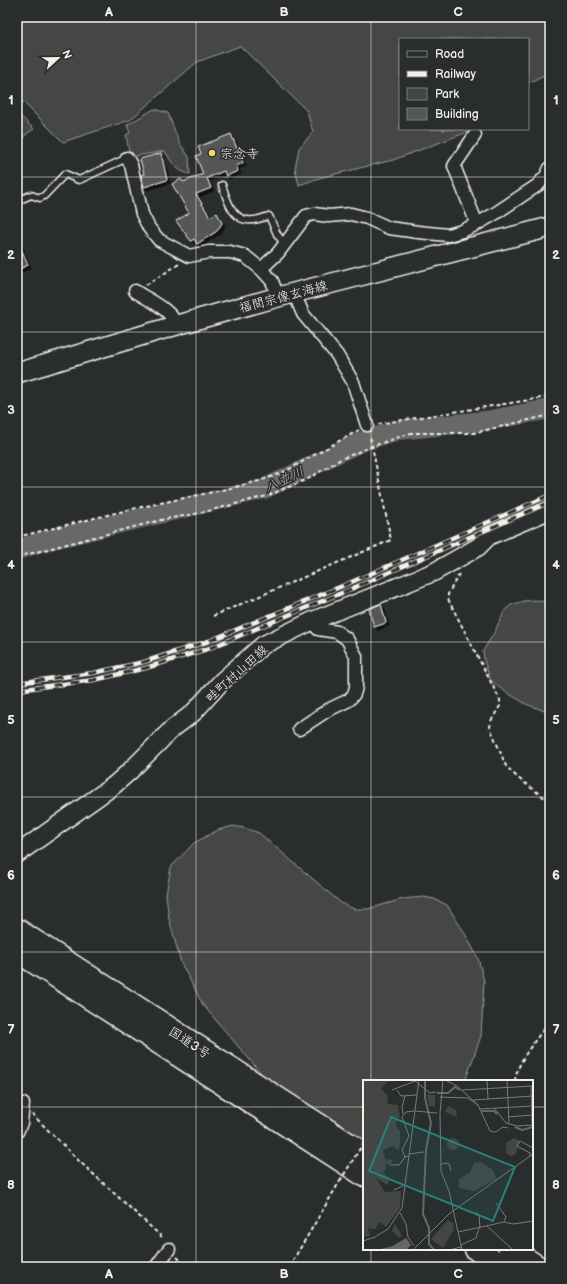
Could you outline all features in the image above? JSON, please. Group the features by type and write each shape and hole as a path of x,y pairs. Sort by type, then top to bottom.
{"highway":[{"name":"国道3号","path":"17,930 363,1153"},
{"name":"国道3号","path":"17,951 363,1174"},
{"path":"478,1250 504,1267"},
{"path":"512,1250 538,1267"}],"main road":[{"name":"福間宗像玄海線","path":"17,373 177,325 286,295 550,227"},
{"name":"畦町村山田線","path":"17,854 113,786 130,772 172,729 193,713 222,681 262,645 312,621 434,572 478,547 489,536 550,510"}],"street":[{"path":"476,135 454,166 477,224"},
{"path":"127,158 131,165 142,214 149,228 158,240 189,256 209,252 230,252 245,256 261,269 304,314 337,355 353,382 367,425"},
{"path":"261,269 273,259 285,245 301,220 306,216 314,214 329,216 351,214 368,218 389,228 448,235 462,231 477,224 538,185 546,176 550,168"},
{"path":"462,231 468,248"},
{"path":"136,291 164,309 173,317 177,325"},
{"path":"299,729 328,710 349,700 354,694 356,687 356,656 347,639 338,632 318,629 312,621"},
{"path":"17,1132 21,1123 23,1104"},
{"path":"156,1267 170,1249"}],"lane":[{"path":"17,201 31,195 40,198 44,196 65,174 79,180 127,158"},
{"path":"222,185 231,208 236,215 243,219 252,221 269,216 277,234 285,245"}],"path":[{"path":"136,291 189,256"},
{"path":"17,537 132,508 259,481 282,473 367,425 536,400 550,396"},
{"path":"17,557 161,520 200,513 267,496 308,479 341,459 373,446 412,433 474,433 550,416"},
{"path":"213,616 391,540 373,446"},
{"path":"459,557 461,568 459,576 448,594 448,599 500,700 500,706 491,721 490,727 506,766 518,778 550,802"},
{"path":"516,1080 517,1070 536,1038 550,1022"},
{"path":"23,1104 78,1160 167,1242 170,1249 188,1267"},
{"path":"289,1267 363,1144"}],"green space":[{"path":"17,17 550,17 550,72 529,82 529,38 399,38 399,130 473,130 393,160 319,178 299,185 295,169 299,148 313,132 307,111 240,46 197,62 130,120 63,142 22,101 17,99"},
{"path":"154,109 168,113 179,142 189,157 190,174 178,169 172,163 165,151 130,157 126,135 130,133 127,125"},
{"path":"17,113 34,129 25,135 17,164"},
{"path":"536,600 550,603 550,713 526,704 498,687 490,679 484,660 483,651 505,610 511,605 524,601"},
{"path":"233,826 259,833 341,903 354,909 368,909 403,899 424,897 434,899 447,905 478,958 484,981 481,1036 465,1080 363,1080 363,1176 295,1113 203,1005 181,963 169,919 166,894 171,867 194,843 218,830"}],"building":[{"path":"231,134 243,163 236,166 238,171 226,176 224,171 207,178 211,188 196,194 210,217 217,213 222,223 217,231 197,244 194,239 191,241 176,221 189,213 172,184 181,179 183,182 203,174 196,156 201,154 198,147"},
{"path":"161,153 167,180 144,187 141,175 144,174 140,159"},
{"path":"17,239 28,265 17,270"},
{"path":"381,604 386,623 374,627 369,609"}],"waterway":[{"name":"八並川","path":"17,550 44,541 264,489 360,442 398,430 485,421 550,409"}],"railway":[{"path":"17,683 93,673 144,662 209,641 347,584 550,495"},
{"path":"17,690 94,680 146,668 210,648 351,589 550,502"}],"place":[{"name":"宗念寺","path":"212,153"}]}
